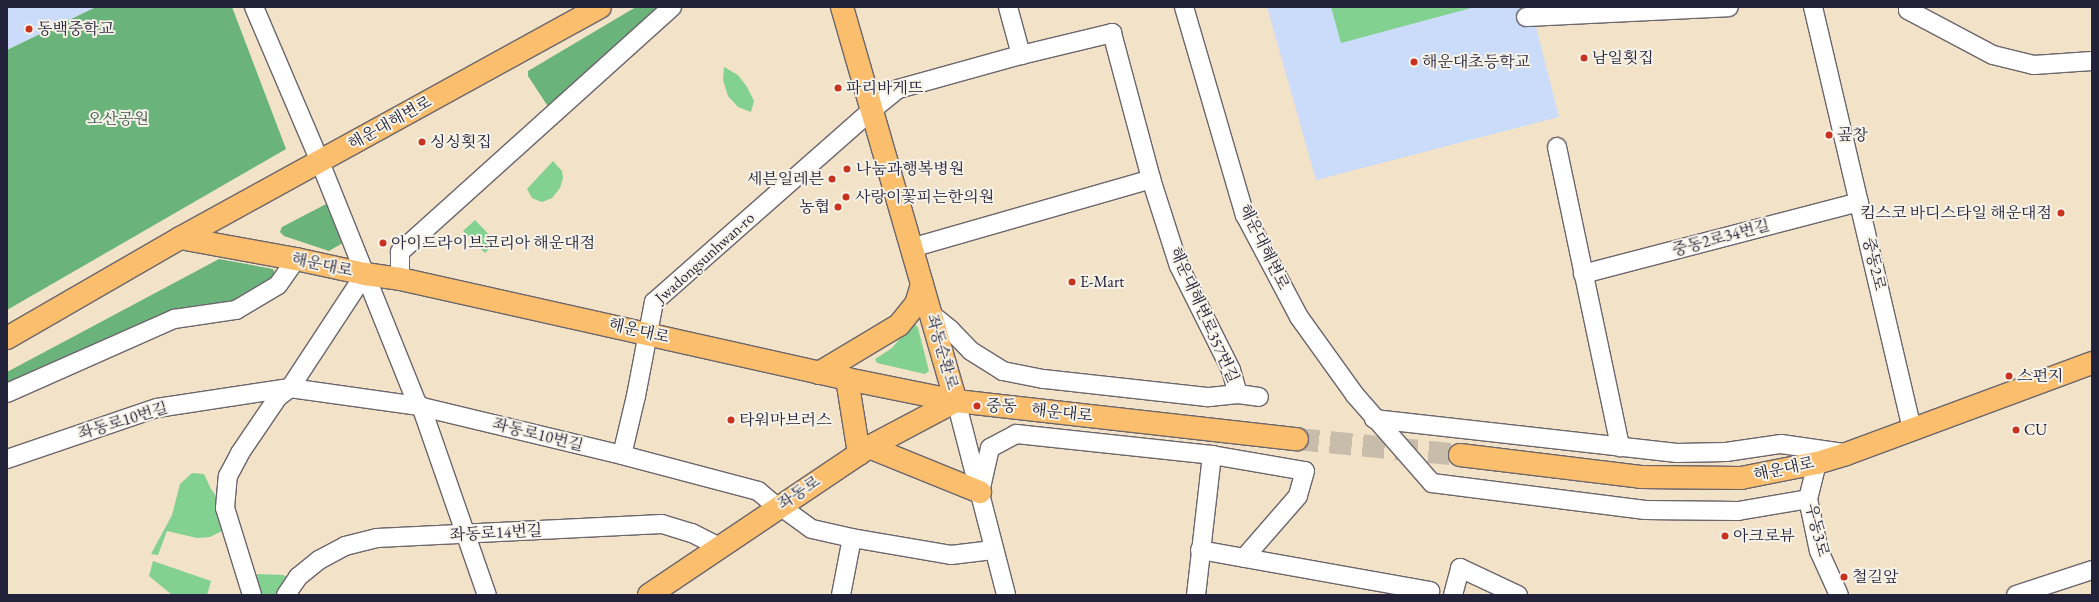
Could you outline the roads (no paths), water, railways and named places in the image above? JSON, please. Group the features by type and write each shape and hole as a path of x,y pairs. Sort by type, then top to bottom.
{"main road":[{"name":"해운대해변로","path":"180,238 600,7"},
{"name":"좌동순환로","path":"842,7 956,401"},
{"name":"해운대로","path":"180,238 296,259 365,274 400,279 648,333 819,373 956,401 1297,439"},
{"path":"7,338 180,238"},
{"path":"819,373 899,325 916,304 922,284"},
{"name":"해운대로","path":"1460,455 1641,477 1741,478 1817,463 1846,454 1912,428 2092,363"},
{"path":"848,379 864,450 980,492"},
{"name":"좌동로","path":"649,595 721,548 864,450 956,401"}],"street":[{"path":"254,7 320,162 420,406 487,595"},
{"path":"400,279 400,252 672,7"},
{"path":"872,110 898,89 1021,55 1008,7"},
{"name":"해운대해변로","path":"1184,7 1245,215 1299,317 1374,419 1432,483 1645,510 1738,511 1808,499"},
{"path":"1526,17 1729,7"},
{"name":"중동2로","path":"1813,7 1912,428"},
{"path":"1908,7 1908,10 1993,55 2034,65 2092,61"},
{"name":"해운대해변로357번길","path":"931,314 951,330 971,351 1003,371 1043,379 1206,397 1238,394 1231,370 1179,266 1151,179 1112,33 1021,55"},
{"name":"Jwadongsunhwan-ro","path":"622,455 654,302 872,110"},
{"path":"1557,147 1620,447"},
{"path":"911,248 1151,179"},
{"name":"중동2로34번길","path":"1583,274 1860,202"},
{"path":"7,393 174,319 236,310 278,285 296,259"},
{"path":"252,595 225,508 228,476 240,453 278,397 290,388 365,274"},
{"name":"좌동로10번길","path":"7,459 157,408 290,388 420,406 622,455 758,491 779,507 812,528 852,538 951,555 993,550"},
{"path":"1238,394 1259,398"},
{"name":"좌동순환로","path":"956,401 980,492 993,550 1006,595"},
{"path":"1374,419 1677,453 1726,452 1781,444 1846,454"},
{"path":"980,492 990,448 1016,434 1212,455 1305,471 1298,496 1244,558"},
{"path":"1196,595 1212,455"},
{"name":"우동3로","path":"1817,463 1808,499 1819,551 1839,595"},
{"name":"좌동로14번길","path":"286,595 298,577 319,560 345,546 377,538 662,524 692,534 721,548"},
{"path":"841,595 852,538"},
{"path":"1200,550 1430,591"},
{"path":"1453,595 1460,568 1518,595"},
{"path":"2016,595 2092,570"}],"tunnel":[{"path":"1297,439 1460,455"}],"place":[{"name":"동백중학교","path":"29,29"},
{"name":"남일횟집","path":"1584,58"},
{"name":"해운대초등학교","path":"1414,62"},
{"name":"파리바게뜨","path":"838,88"},
{"name":"곺창","path":"1829,135"},
{"name":"싱싱횟집","path":"422,142"},
{"name":"나눔과행복병원","path":"847,169"},
{"name":"세븐일레븐","path":"832,179"},
{"name":"사랑이꽃피는한의원","path":"846,197"},
{"name":"농협","path":"838,207"},
{"name":"킴스코 바디스타일 해운대점","path":"2061,213"},
{"name":"아이드라이브코리아 해운대점","path":"383,243"},
{"name":"E-Mart","path":"1072,282"},
{"name":"스펀지","path":"2009,376"},
{"name":"중동","path":"977,406"},
{"name":"타워마브러스","path":"731,420"},
{"name":"CU","path":"2016,430"},
{"name":"아크로뷰","path":"1725,536"},
{"name":"철길앞","path":"1844,577"}],"park label":[{"name":"오산공원","path":"118,119"}]}
